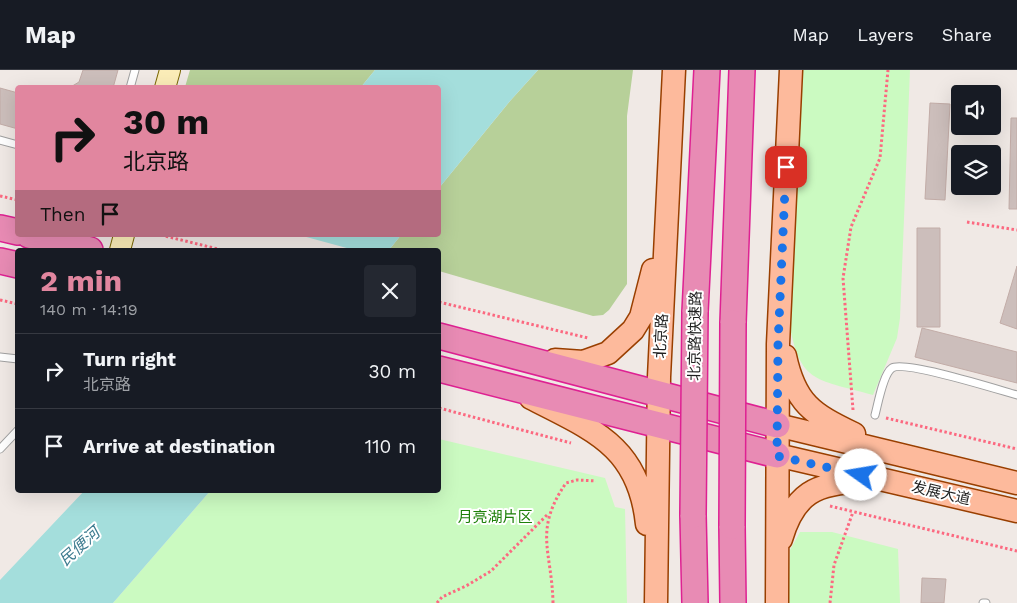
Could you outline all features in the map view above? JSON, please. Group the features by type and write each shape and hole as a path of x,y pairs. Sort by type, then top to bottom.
{"highway":[{"name":"北京路快速路","path":"695,603 693,515 695,312 707,70"},
{"path":"733,603 733,323 742,70"},
{"path":"0,228 15,231"},
{"path":"37,237 82,248"},
{"path":"0,261 15,264"},
{"path":"441,337 777,426"},
{"path":"441,370 777,456"}],"main road":[{"name":"北京路","path":"656,603 658,393 674,70"},
{"path":"777,603 777,426 780,303 791,70"},
{"path":"523,358 582,362 608,353 633,330 644,308 651,281 669,153"},
{"path":"780,303 784,351 790,379 806,404 825,420 896,454"},
{"path":"510,387 586,426 608,441 635,474 645,504 656,603"},
{"name":"发展大道","path":"777,426 1017,482"},
{"name":"发展大道","path":"777,456 1017,511"},
{"path":"776,557 786,520 810,491 826,485 846,482 894,483"}],"street":[{"path":"166,85 170,70"}],"lane":[{"path":"131,85 135,70"},
{"path":"0,140 15,144"},
{"path":"0,356 15,358"},
{"path":"875,415 887,373 898,366 917,368 1017,395"},
{"path":"0,448 15,433"}],"path":[{"path":"853,410 843,278 851,227 880,158 888,70"},
{"path":"0,196 15,199"},
{"path":"967,222 1017,230"},
{"path":"169,237 214,248"},
{"path":"0,300 15,303"},
{"path":"441,302 616,345"},
{"path":"441,409 577,444"},
{"path":"437,603 442,597 466,586 491,571 548,515 566,483 577,480 596,482"},
{"path":"802,499 1017,551"},
{"path":"830,603 834,565 853,512"},
{"path":"548,515 545,531 553,603"}],"green space":[{"path":"190,70 375,70 363,85 186,85"},
{"path":"538,70 633,70 627,116 627,284 609,310 603,315 593,316 441,272 441,248 391,248 399,237 441,237 441,186 510,101"},
{"path":"803,70 910,70 900,318 897,338 873,395 836,385 812,375 797,355 792,338 788,316"},
{"name":"月亮湖片区","path":"441,439 605,478 615,507 625,509 627,603 113,603 208,493 441,493"},
{"path":"800,532 832,532 898,549 900,603 788,603 790,550"}],"water":[{"path":"375,70 538,70 510,101 441,186 441,85 363,85"},
{"path":"240,237 399,237 391,248 234,248"},
{"name":"民便河","path":"82,493 208,493 113,603 0,603 0,580"}],"pier":[{"path":"238,237 306,237 347,248 231,248"}],"building":[{"path":"83,70 118,70 114,85 74,85 79,82"},
{"path":"0,88 15,92 15,128 0,124"},
{"path":"930,103 950,104 945,200 925,199"},
{"path":"1011,118 1017,118 1017,209 1009,209"},
{"path":"917,228 940,228 940,327 917,327"},
{"path":"1017,266 1017,329 1000,323"},
{"path":"922,328 1017,352 1017,383 915,357"},
{"path":"922,578 946,579 944,603 921,603"}],"route":[{"path":"786,167 778,344 777,456 861,475"}]}
